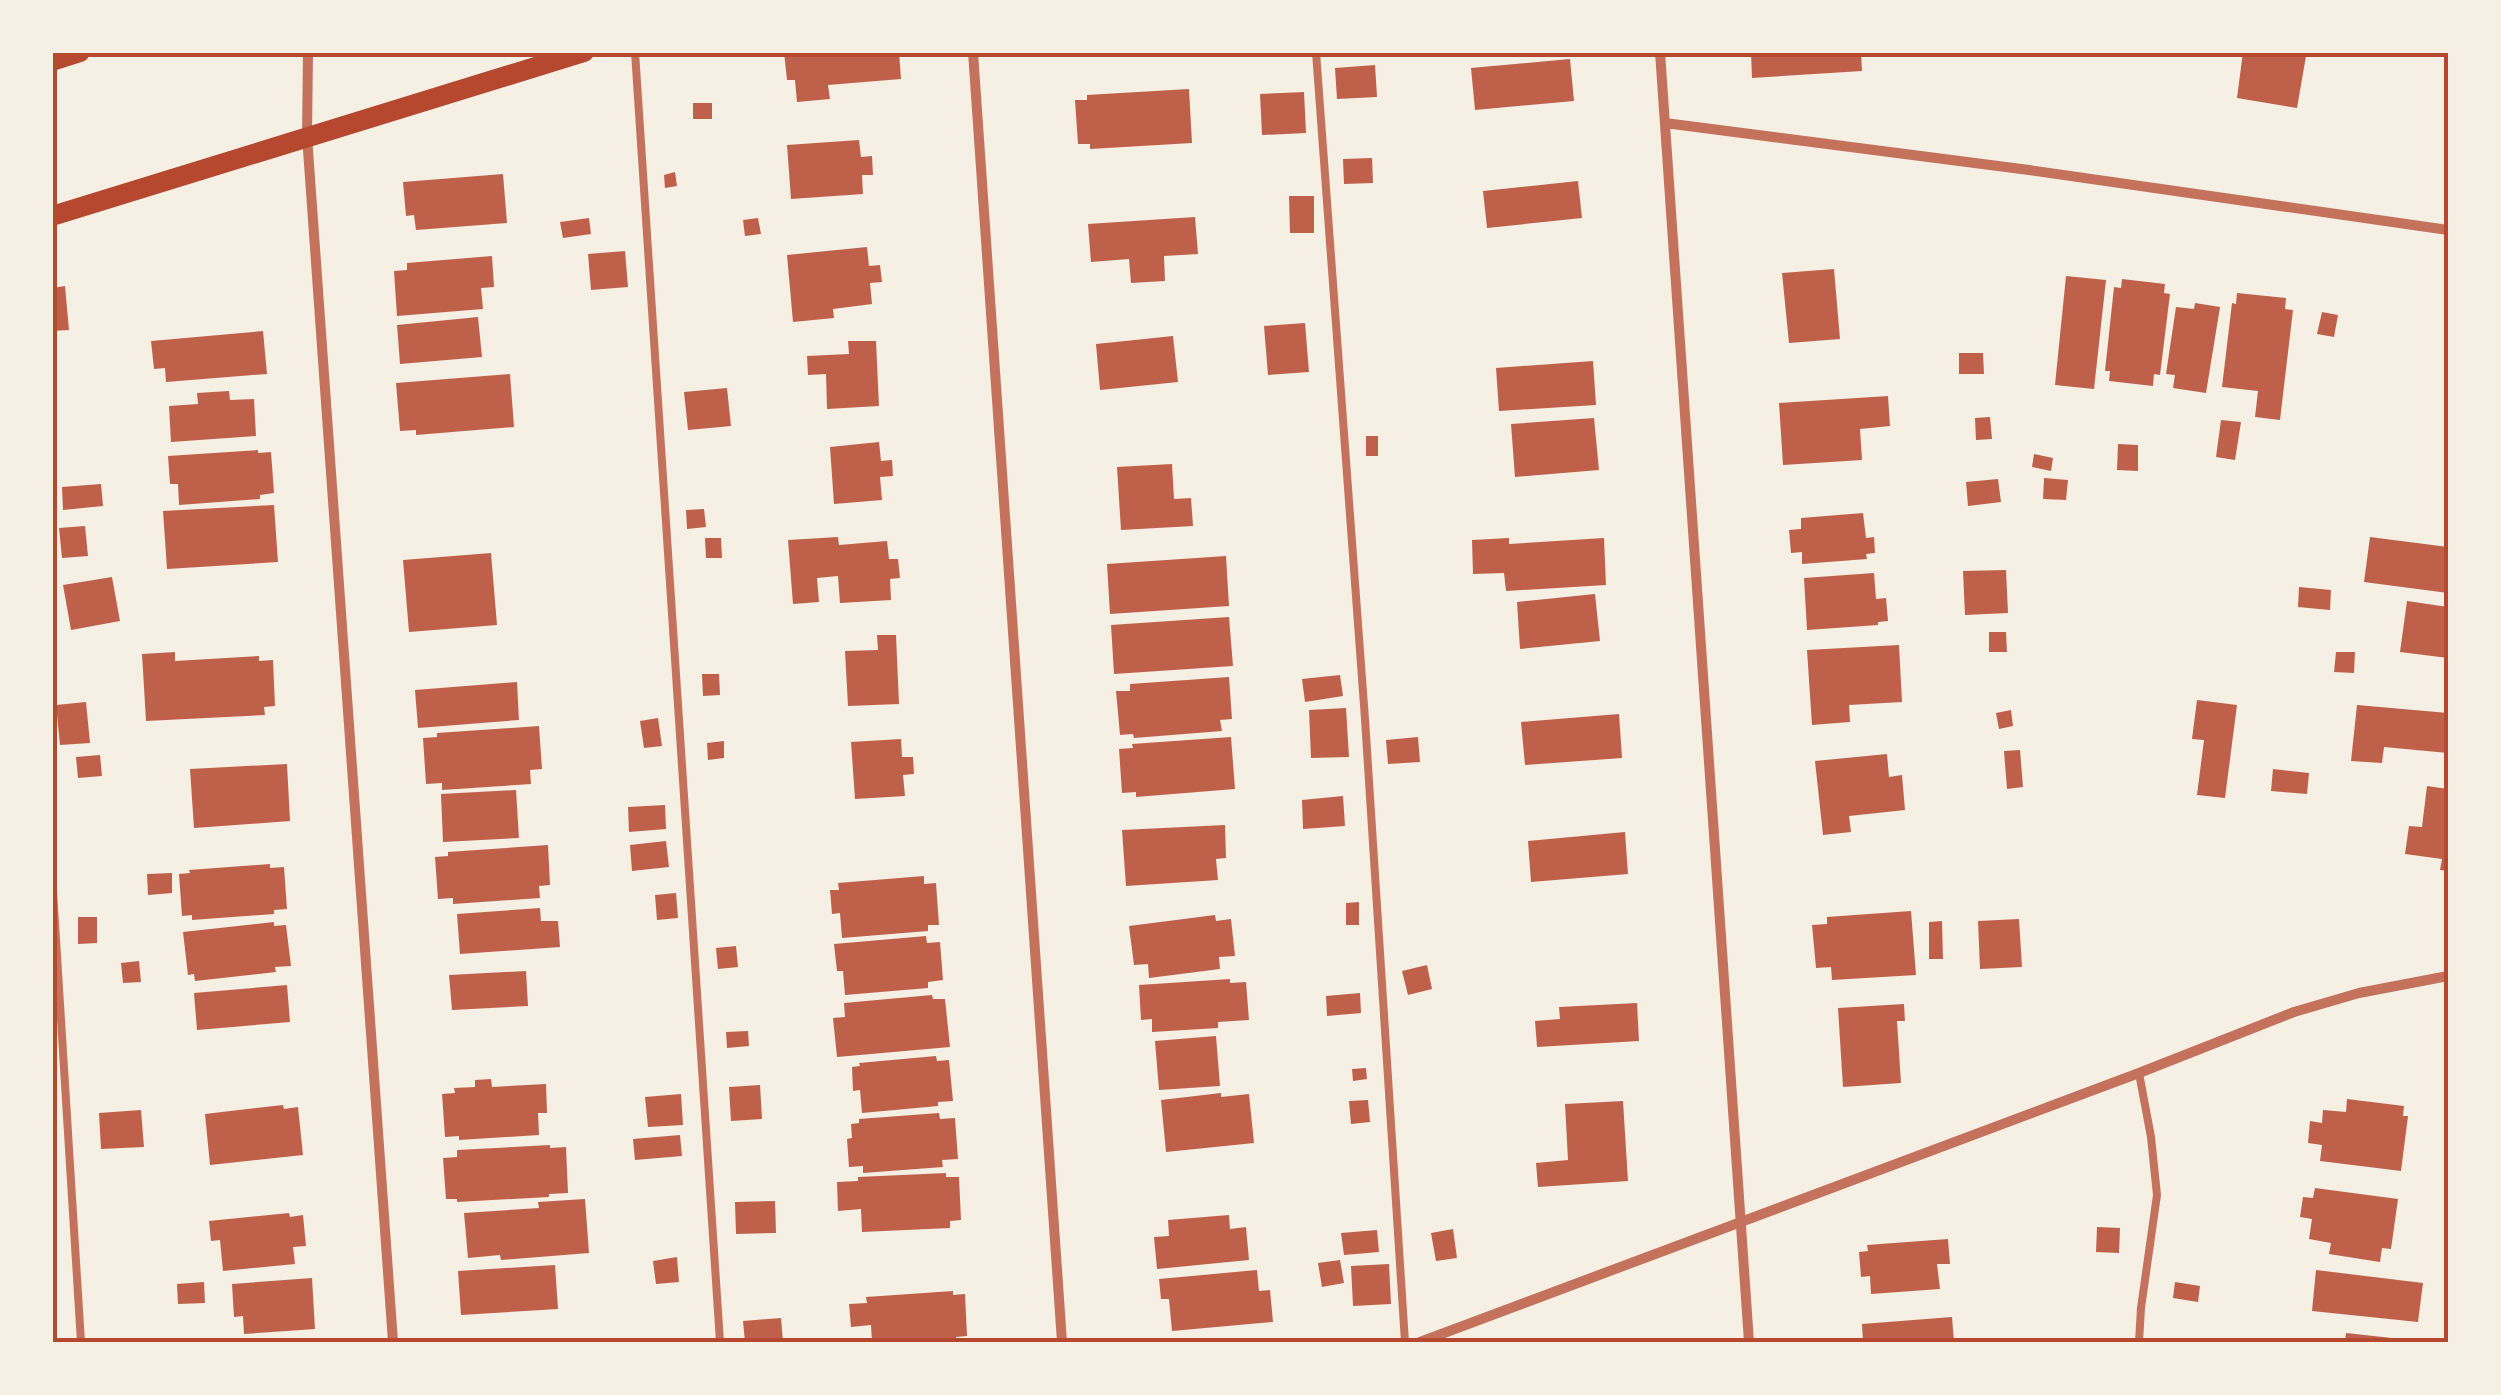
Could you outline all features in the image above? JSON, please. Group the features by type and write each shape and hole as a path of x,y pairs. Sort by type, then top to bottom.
{"main road":[{"path":"52,61 80,52"},
{"path":"52,216 584,52"}],"street":[{"path":"308,52 308,136 393,1342"},
{"path":"973,52 1062,1342"},
{"path":"1660,52 1749,1342"},
{"path":"1665,123 2448,230"},
{"path":"1420,1342 2294,1012 2358,993 2448,976"}],"lane":[{"path":"635,52 720,1342"},
{"path":"1316,52 1405,1342"},
{"path":"52,876 81,1342"},
{"path":"2139,1073 2151,1137 2156,1195 2139,1342"}],"building":[{"path":"784,52 899,52 901,79 828,85 830,99 797,102 795,80 787,80"},
{"path":"1751,52 1861,52 1862,71 1752,78"},
{"path":"2243,52 2294,52 2306,56 2297,108 2237,98"},
{"path":"1570,59 1574,101 1475,110 1471,68"},
{"path":"1375,65 1377,97 1337,99 1335,68"},
{"path":"1189,89 1192,143 1090,149 1090,144 1078,144 1075,100 1087,100 1087,95"},
{"path":"1304,92 1306,133 1262,135 1260,94"},
{"path":"693,103 712,103 712,119 693,119"},
{"path":"859,140 861,157 872,156 873,175 862,175 863,194 791,199 787,145"},
{"path":"1372,158 1373,183 1344,184 1343,159"},
{"path":"675,172 677,186 665,188 664,175"},
{"path":"503,174 507,223 416,230 414,215 406,216 403,182"},
{"path":"1578,181 1582,218 1487,228 1483,191"},
{"path":"1289,196 1314,196 1314,233 1290,233"},
{"path":"1195,217 1198,254 1164,256 1165,281 1131,283 1129,259 1091,262 1088,224"},
{"path":"589,218 591,234 563,238 560,222"},
{"path":"758,218 761,234 745,236 743,220"},
{"path":"867,247 869,266 880,265 882,282 870,283 872,304 833,309 834,318 793,322 787,255"},
{"path":"625,251 628,287 591,290 588,254"},
{"path":"492,256 494,287 481,288 483,309 397,316 394,271 407,270 407,263"},
{"path":"1834,269 1840,339 1789,343 1782,273"},
{"path":"2066,276 2106,280 2094,389 2055,385"},
{"path":"2122,279 2165,284 2164,293 2170,294 2160,375 2154,374 2153,386 2109,381 2110,371 2105,371 2114,287 2121,288"},
{"path":"65,286 69,330 52,331 52,288"},
{"path":"2237,293 2286,298 2285,309 2293,310 2280,420 2255,417 2258,391 2222,387 2232,303 2236,304"},
{"path":"2195,303 2220,307 2206,393 2173,388 2175,375 2166,374 2176,307 2194,309"},
{"path":"2322,312 2338,315 2334,337 2317,334"},
{"path":"478,317 482,357 400,364 397,325"},
{"path":"1305,323 1309,372 1268,375 1264,326"},
{"path":"263,331 267,374 166,382 165,368 154,369 151,341"},
{"path":"1173,336 1178,382 1100,390 1096,344"},
{"path":"848,341 876,341 879,406 827,409 826,374 808,375 807,356 849,354"},
{"path":"1959,353 1983,353 1984,374 1959,374"},
{"path":"1593,361 1596,405 1499,411 1496,368"},
{"path":"510,374 514,427 416,435 416,430 400,431 396,383"},
{"path":"727,388 731,426 688,430 684,392"},
{"path":"229,391 230,400 254,399 256,436 171,442 169,406 198,404 197,393"},
{"path":"1888,396 1890,426 1860,429 1862,460 1783,465 1779,403"},
{"path":"1990,417 1992,439 1976,440 1975,418"},
{"path":"1594,418 1599,470 1515,477 1511,424"},
{"path":"2221,420 2241,422 2235,460 2216,457"},
{"path":"1366,436 1378,436 1378,456 1366,456"},
{"path":"879,442 881,461 892,460 893,476 880,477 882,500 834,504 830,447"},
{"path":"2118,444 2138,445 2138,471 2117,470"},
{"path":"271,452 274,493 260,495 260,499 179,505 178,484 170,484 168,456"},
{"path":"2034,454 2053,458 2051,471 2032,467"},
{"path":"1172,464 1174,499 1191,498 1193,526 1121,530 1117,467"},
{"path":"2044,478 2068,480 2066,500 2043,499"},
{"path":"1998,479 2001,502 1968,506 1966,482"},
{"path":"101,484 103,506 63,510 62,487"},
{"path":"274,505 278,562 167,569 163,511"},
{"path":"704,509 706,527 687,529 686,510"},
{"path":"1863,513 1866,538 1874,537 1875,553 1866,554 1867,559 1802,564 1802,552 1791,553 1789,530 1801,529 1801,518"},
{"path":"85,526 88,556 62,558 59,528"},
{"path":"838,537 839,545 887,541 889,559 898,559 900,578 890,579 891,600 840,603 838,576 817,578 819,602 793,604 788,540"},
{"path":"2370,537 2448,547 2448,593 2364,582"},
{"path":"705,538 721,538 722,558 706,558"},
{"path":"1509,538 1509,544 1604,538 1606,585 1506,591 1504,573 1473,574 1472,540"},
{"path":"491,553 497,625 409,632 403,560"},
{"path":"1226,556 1229,606 1110,614 1107,564"},
{"path":"2006,570 2008,613 1965,615 1963,571"},
{"path":"1874,573 1876,599 1886,598 1888,621 1807,630 1804,578"},
{"path":"112,577 120,621 71,630 63,585"},
{"path":"2299,587 2331,590 2330,610 2298,607"},
{"path":"1595,594 1600,641 1520,649 1517,602"},
{"path":"2407,601 2448,607 2448,658 2400,652"},
{"path":"1229,617 1233,666 1114,674 1111,625"},
{"path":"1989,632 2006,632 2007,652 1989,652"},
{"path":"877,635 896,635 899,704 848,706 845,651 878,650"},
{"path":"1899,645 1902,702 1849,705 1850,722 1812,725 1807,650"},
{"path":"175,652 175,661 259,656 259,661 273,660 275,706 264,707 265,715 146,721 142,654"},
{"path":"2336,652 2355,652 2354,673 2334,672"},
{"path":"702,674 719,674 720,695 703,696"},
{"path":"1340,675 1343,696 1305,702 1302,679"},
{"path":"1229,677 1232,719 1220,720 1222,731 1134,738 1133,734 1120,735 1116,691 1130,691 1130,684"},
{"path":"517,682 519,720 418,728 415,690"},
{"path":"2197,700 2237,705 2225,798 2197,795 2204,740 2192,739"},
{"path":"86,702 90,743 60,745 56,705"},
{"path":"2357,705 2448,713 2448,753 2384,747 2382,763 2351,761"},
{"path":"1346,708 1349,757 1311,758 1309,710"},
{"path":"2011,710 2013,726 1999,729 1996,713"},
{"path":"1619,714 1622,758 1525,765 1521,722"},
{"path":"658,718 662,746 644,748 640,721"},
{"path":"539,726 542,769 530,770 531,784 442,790 442,783 426,784 423,738 437,737 437,733"},
{"path":"1231,737 1235,789 1136,797 1136,792 1122,793 1119,749 1133,748 1132,744"},
{"path":"1418,737 1420,762 1388,764 1386,740"},
{"path":"901,739 902,757 913,757 914,774 903,775 905,796 855,799 851,742"},
{"path":"724,741 724,758 708,760 707,743"},
{"path":"2020,750 2023,787 2007,789 2004,751"},
{"path":"1887,754 1889,777 1902,775 1905,810 1849,816 1851,832 1823,835 1815,761"},
{"path":"100,755 102,776 78,778 76,757"},
{"path":"287,764 290,821 194,828 190,769"},
{"path":"2273,769 2309,773 2307,794 2271,791"},
{"path":"2427,786 2448,789 2448,871 2440,870 2442,859 2405,854 2409,826 2422,827"},
{"path":"516,790 519,838 443,842 441,794"},
{"path":"1343,796 1345,826 1303,829 1302,800"},
{"path":"665,805 666,829 629,832 628,807"},
{"path":"1225,825 1226,858 1216,859 1218,880 1126,886 1122,830"},
{"path":"1625,832 1628,874 1531,882 1528,841"},
{"path":"666,841 669,867 632,871 630,845"},
{"path":"548,845 550,885 539,886 540,898 453,904 453,898 438,899 435,857 448,856 448,852"},
{"path":"270,864 270,868 284,867 287,909 274,910 274,914 192,920 192,915 182,916 179,874"},
{"path":"172,873 172,893 148,895 147,874"},
{"path":"924,876 924,884 936,883 939,925 928,925 928,931 842,938 840,913 832,914 830,890 839,890 838,883"},
{"path":"676,893 678,918 657,920 655,895"},
{"path":"1359,902 1359,925 1346,925 1346,903"},
{"path":"540,908 541,921 558,921 560,947 460,954 457,914"},
{"path":"1911,911 1916,975 1832,980 1831,967 1816,968 1812,925 1827,924 1827,917"},
{"path":"1215,915 1216,921 1231,919 1235,956 1219,957 1220,969 1149,978 1148,964 1134,965 1129,926"},
{"path":"78,917 97,917 97,943 78,944"},
{"path":"2019,919 2022,967 1980,969 1978,921"},
{"path":"1942,921 1943,959 1929,959 1929,922"},
{"path":"274,922 274,926 286,925 291,966 275,967 276,972 195,981 194,974 188,975 183,932"},
{"path":"926,936 927,943 940,942 943,980 928,982 928,988 845,995 843,971 837,971 834,944"},
{"path":"736,946 738,967 718,969 716,948"},
{"path":"139,961 141,982 123,983 121,963"},
{"path":"1427,965 1432,989 1408,995 1402,971"},
{"path":"526,971 528,1006 452,1010 449,975"},
{"path":"1230,979 1230,983 1246,982 1249,1020 1218,1022 1218,1028 1152,1032 1152,1019 1141,1020 1139,985"},
{"path":"287,985 290,1022 197,1030 194,993"},
{"path":"1360,993 1361,1013 1327,1016 1326,996"},
{"path":"932,995 933,999 945,999 950,1047 837,1057 833,1018 845,1017 844,1003"},
{"path":"1637,1003 1639,1041 1537,1047 1535,1021 1560,1019 1559,1007"},
{"path":"1904,1004 1905,1021 1897,1021 1901,1083 1843,1087 1838,1008"},
{"path":"748,1031 749,1046 727,1048 726,1032"},
{"path":"1216,1036 1220,1086 1159,1090 1155,1041"},
{"path":"936,1056 937,1061 949,1060 953,1101 862,1113 860,1090 853,1091 852,1067 860,1066 859,1063"},
{"path":"1366,1068 1367,1079 1353,1081 1352,1069"},
{"path":"491,1079 492,1087 546,1084 547,1113 538,1113 539,1135 459,1140 459,1136 445,1137 442,1094 455,1093 454,1088 475,1087 475,1080"},
{"path":"760,1085 762,1119 731,1121 729,1087"},
{"path":"1221,1093 1221,1097 1249,1094 1254,1143 1166,1152 1161,1100"},
{"path":"681,1094 683,1125 648,1127 645,1097"},
{"path":"2347,1099 2404,1106 2403,1116 2408,1116 2401,1171 2320,1161 2322,1145 2308,1143 2310,1121 2322,1123 2323,1110 2346,1112"},
{"path":"1368,1100 1370,1122 1351,1124 1349,1101"},
{"path":"1623,1101 1628,1181 1538,1187 1536,1163 1568,1160 1565,1104"},
{"path":"283,1105 284,1109 298,1107 303,1155 210,1165 205,1114"},
{"path":"141,1110 144,1147 101,1149 99,1113"},
{"path":"939,1113 940,1119 955,1118 958,1159 942,1160 943,1167 863,1173 863,1166 849,1167 847,1139 852,1138 851,1124 859,1123 859,1119"},
{"path":"680,1135 682,1156 635,1160 633,1139"},
{"path":"566,1147 568,1193 457,1202 446,1199 443,1158 457,1157 457,1150"},
{"path":"946,1173 946,1177 959,1177 961,1220 950,1221 950,1228 862,1232 861,1209 838,1211 837,1182 858,1181 858,1177"},
{"path":"2315,1188 2398,1199 2391,1249 2382,1248 2380,1262 2329,1254 2331,1243 2309,1239 2312,1219 2300,1217 2303,1197 2313,1198"},
{"path":"585,1199 589,1253 501,1260 500,1255 468,1258 464,1213 539,1208 538,1202"},
{"path":"775,1201 776,1233 736,1234 735,1202"},
{"path":"289,1213 290,1217 303,1215 306,1246 293,1247 295,1264 223,1271 220,1240 211,1241 209,1221"},
{"path":"1229,1215 1230,1229 1246,1227 1249,1260 1157,1269 1154,1237 1169,1236 1168,1220"},
{"path":"2097,1227 2120,1228 2119,1253 2096,1252"},
{"path":"1453,1229 1457,1258 1436,1261 1431,1233"},
{"path":"1377,1230 1379,1252 1344,1255 1341,1233"},
{"path":"1948,1239 1950,1264 1937,1264 1940,1289 1871,1294 1870,1276 1861,1277 1859,1252 1868,1251 1867,1245"},
{"path":"677,1257 679,1282 656,1284 653,1261"},
{"path":"1340,1260 1344,1283 1322,1287 1318,1263"},
{"path":"1389,1264 1391,1304 1353,1306 1351,1266"},
{"path":"555,1265 558,1309 461,1315 458,1271"},
{"path":"1257,1270 1259,1291 1270,1290 1273,1322 1172,1331 1169,1299 1161,1299 1159,1279"},
{"path":"2316,1270 2423,1283 2418,1322 2312,1311"},
{"path":"312,1278 315,1329 244,1334 243,1316 234,1317 232,1284"},
{"path":"204,1282 205,1303 178,1304 177,1284"},
{"path":"2175,1282 2200,1286 2198,1302 2173,1298"},
{"path":"953,1291 953,1295 965,1294 967,1336 956,1337 956,1342 872,1342 871,1325 851,1327 849,1304 867,1303 866,1297"},
{"path":"1952,1317 1954,1342 1863,1342 1862,1324"},
{"path":"781,1318 783,1342 745,1342 743,1321"},
{"path":"2346,1333 2410,1340 2410,1342 2345,1342"}]}
